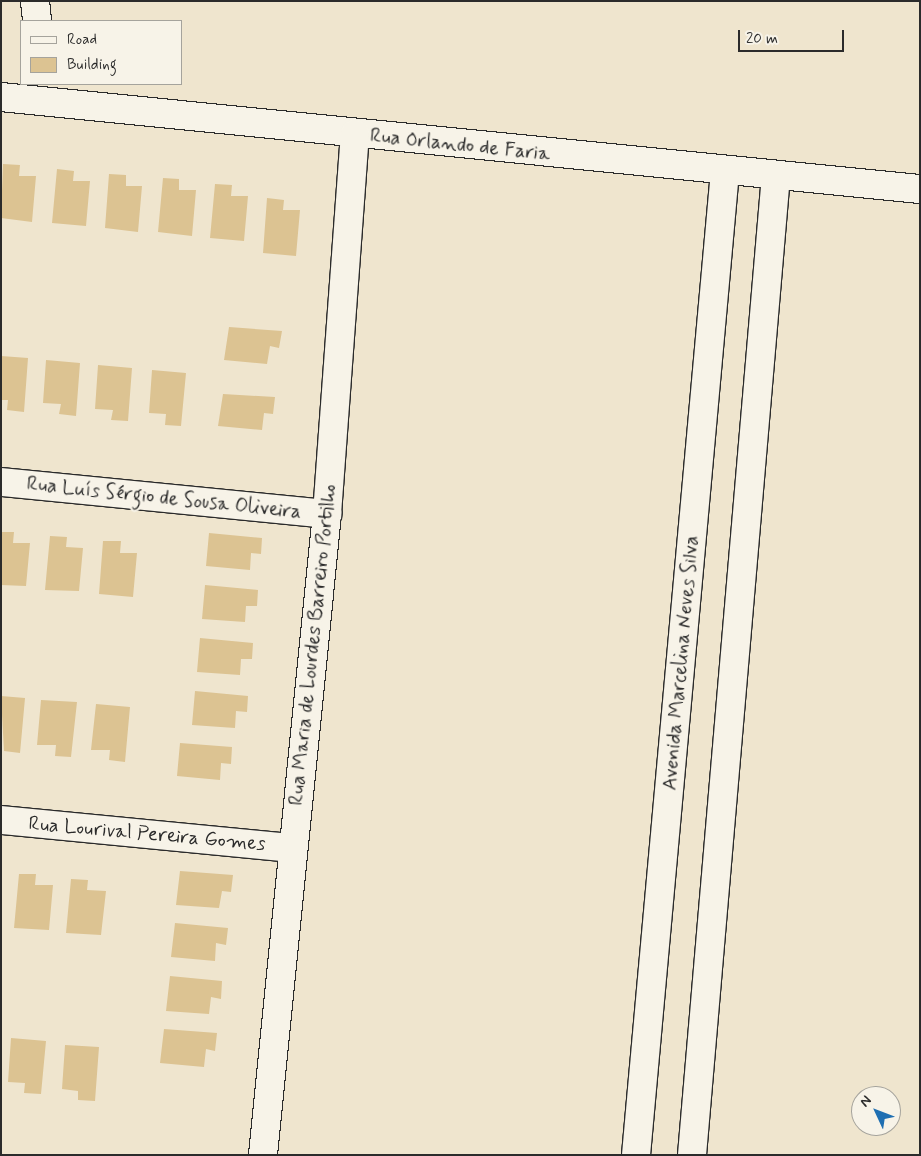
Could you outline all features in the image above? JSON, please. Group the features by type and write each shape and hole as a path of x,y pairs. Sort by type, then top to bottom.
{"street":[{"path":"35,1 37,20"},
{"name":"Rua Orlando de Faria","path":"1,96 50,92 355,134 725,172 920,189"},
{"name":"Rua Maria de Lourdes Barreiro Portilho","path":"263,1155 292,848 327,514 355,134"},
{"name":"Avenida Marcelina Neves Silva","path":"636,1155 725,172"},
{"path":"692,1155 776,176"},
{"name":"Rua Luís Sérgio de Sousa Oliveira","path":"1,482 327,514"},
{"name":"Rua Lourival Pereira Gomes","path":"1,820 292,848"}],"building":[{"path":"3,164 20,165 19,176 36,176 32,222 1,218"},
{"path":"57,169 74,171 73,181 90,181 86,226 52,223"},
{"path":"109,174 126,175 126,186 142,186 138,232 105,228"},
{"path":"163,178 179,179 179,190 196,190 192,236 158,232"},
{"path":"215,184 232,185 231,196 248,196 244,241 210,238"},
{"path":"267,198 284,200 283,210 300,210 296,256 263,253"},
{"path":"229,327 282,331 279,348 270,346 267,364 224,360"},
{"path":"1,356 28,358 24,412 7,410 8,400 1,400"},
{"path":"46,360 80,363 76,416 59,414 61,404 43,403"},
{"path":"98,365 132,368 128,421 111,420 113,410 95,409"},
{"path":"152,370 186,373 181,426 165,425 166,414 149,413"},
{"path":"223,394 275,397 273,414 264,413 262,430 218,426"},
{"path":"1,532 14,532 13,543 30,543 26,586 1,585"},
{"path":"209,533 262,538 261,554 251,553 250,570 206,566"},
{"path":"50,536 67,537 66,547 83,548 79,591 45,590"},
{"path":"103,541 121,541 120,553 137,553 133,597 99,594"},
{"path":"205,585 258,590 257,606 246,606 245,622 202,619"},
{"path":"200,638 253,643 252,659 241,659 240,675 197,672"},
{"path":"195,691 248,696 247,712 236,711 235,728 192,725"},
{"path":"1,696 25,698 20,753 4,751"},
{"path":"41,700 77,702 71,757 55,756 56,745 37,745"},
{"path":"96,704 130,707 125,762 109,760 110,750 91,750"},
{"path":"180,743 232,747 231,764 221,763 220,780 177,776"},
{"path":"180,871 233,875 231,892 222,891 219,908 176,905"},
{"path":"19,874 36,874 35,885 53,885 49,930 14,928"},
{"path":"71,879 88,880 87,890 106,891 101,935 66,933"},
{"path":"175,923 228,928 226,945 216,943 215,961 171,957"},
{"path":"170,976 222,981 221,999 211,997 209,1014 166,1011"},
{"path":"164,1029 217,1033 215,1051 206,1049 204,1067 160,1063"},
{"path":"11,1038 46,1041 41,1094 24,1093 25,1083 8,1082"},
{"path":"65,1045 99,1047 95,1101 78,1100 78,1091 62,1089"}]}
